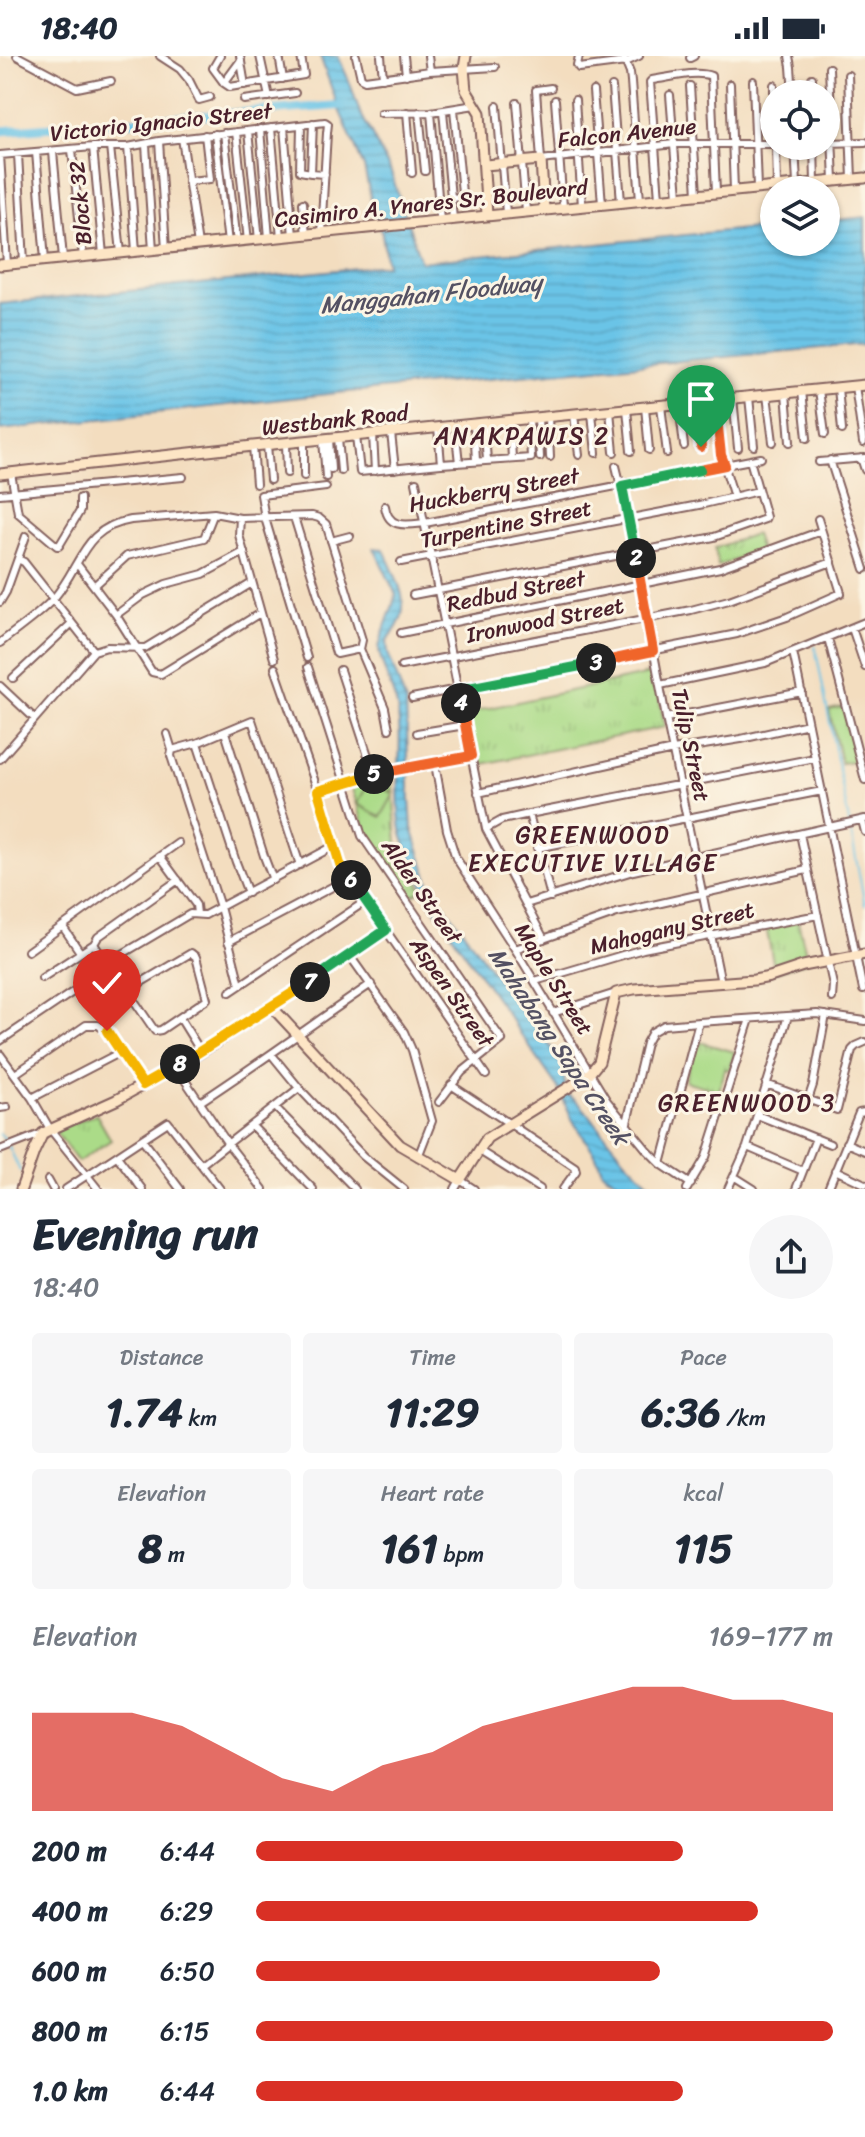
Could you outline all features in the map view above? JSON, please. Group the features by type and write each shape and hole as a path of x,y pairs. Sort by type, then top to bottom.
{"street":[{"path":"17,56 77,88 111,81"},
{"path":"160,56 180,69 199,100 210,97"},
{"path":"220,56 213,67 230,87 304,75 301,56"},
{"path":"260,56 269,97"},
{"path":"279,56 283,79"},
{"path":"356,56 361,78 365,80 430,71 495,67"},
{"path":"381,56 383,78"},
{"path":"404,56 406,75"},
{"path":"428,56 430,71"},
{"path":"466,56 467,95 480,113 487,215"},
{"path":"579,56 579,68 639,56"},
{"path":"598,66 600,56"},
{"path":"789,56 792,80"},
{"path":"224,83 240,58"},
{"path":"240,58 245,85"},
{"path":"624,59 631,82 640,200"},
{"path":"829,68 829,80"},
{"path":"848,75 852,179"},
{"path":"659,198 650,83 665,78 711,76 716,192"},
{"path":"753,81 757,188"},
{"path":"730,84 734,190"},
{"path":"690,86 697,194"},
{"path":"612,87 621,202"},
{"path":"544,209 536,90 551,88"},
{"path":"593,91 602,204"},
{"path":"244,100 295,93"},
{"path":"670,95 678,196"},
{"path":"555,100 563,207"},
{"path":"575,100 582,206"},
{"path":"517,103 526,211"},
{"path":"381,113 443,111 475,105"},
{"path":"497,106 506,213"},
{"path":"451,198 460,197 462,193 454,109"},
{"path":"443,111 453,219"},
{"path":"407,112 412,173"},
{"path":"419,112 425,171"},
{"path":"431,112 440,220"},
{"name":"Victorio Ignacio Street","path":"0,155 128,147 325,122 328,124 325,174"},
{"path":"311,173 313,123"},
{"path":"301,125 300,171 325,174 321,234"},
{"path":"284,127 293,236"},
{"path":"271,128 281,237"},
{"path":"248,241 260,129"},
{"path":"248,131 248,241"},
{"path":"236,132 248,241"},
{"path":"224,133 248,241"},
{"path":"215,134 248,241"},
{"path":"188,181 210,179 205,135"},
{"path":"182,138 198,245"},
{"path":"159,141 166,249"},
{"path":"840,143 865,142"},
{"name":"Falcon Avenue","path":"485,165 656,145 760,143"},
{"path":"146,145 153,250"},
{"name":"Block 32","path":"93,147 103,255"},
{"path":"110,147 121,253"},
{"path":"128,147 136,251"},
{"path":"72,150 83,257"},
{"path":"36,152 45,260"},
{"path":"53,152 63,258"},
{"path":"18,154 24,262"},
{"path":"0,155 4,264"},
{"name":"Casimiro A. Ynares Sr. Boulevard","path":"840,180 865,178"},
{"name":"Casimiro A. Ynares Sr. Boulevard","path":"4,264 760,188"},
{"path":"303,203 306,235"},
{"path":"860,386 863,443"},
{"name":"Westbank Road","path":"5,473 860,386"},
{"path":"838,388 842,430"},
{"path":"819,390 825,434"},
{"path":"802,391 807,438"},
{"path":"786,393 790,442"},
{"path":"767,395 773,442"},
{"path":"749,397 754,446"},
{"path":"733,398 738,448"},
{"path":"697,402 701,447"},
{"path":"716,403 721,455 734,497"},
{"path":"679,404 684,446"},
{"path":"661,406 667,453"},
{"path":"645,407 649,450"},
{"path":"627,409 631,451"},
{"path":"610,411 614,452"},
{"path":"592,413 596,453"},
{"path":"574,415 579,455"},
{"path":"356,436 360,472 512,459 531,457 538,418"},
{"path":"538,418 550,457"},
{"path":"538,418 540,457"},
{"path":"510,421 512,459"},
{"path":"479,424 487,460"},
{"path":"476,461 479,424"},
{"path":"455,426 459,463"},
{"path":"438,428 441,464"},
{"path":"391,433 395,469"},
{"path":"373,435 375,471"},
{"path":"330,439 331,469"},
{"path":"330,439 341,471"},
{"path":"326,477 330,439"},
{"path":"304,441 304,476"},
{"path":"286,443 287,473"},
{"path":"267,445 270,480"},
{"path":"253,446 256,484"},
{"name":"Huckberry Street","path":"385,506 386,517 390,521 407,525 425,523 761,458"},
{"path":"819,462 863,458 865,470"},
{"path":"413,595 714,537 766,518 750,460"},
{"path":"830,460 865,569"},
{"name":"Tulip Street","path":"616,466 721,983"},
{"path":"5,473 14,492 18,513 55,545 59,546 79,514 80,498"},
{"path":"0,494 183,477"},
{"path":"416,482 486,829 544,939"},
{"path":"307,658 265,518 262,495 326,487"},
{"name":"Turpentine Street","path":"401,562 758,491"},
{"path":"94,586 129,555 204,538 214,513"},
{"path":"0,643 53,599 96,534 118,522 214,513 240,518 312,516 326,524 362,640 360,649 385,708 389,729"},
{"path":"294,517 336,653 360,649"},
{"path":"240,518 238,533 274,659"},
{"path":"412,698 737,634 787,617 841,593 818,519"},
{"name":"Redbud Street","path":"401,633 720,568 821,531"},
{"path":"0,602 26,536"},
{"path":"331,541 350,536"},
{"path":"116,615 155,589 203,574 244,552"},
{"path":"18,559 24,562 94,651"},
{"name":"Ironwood Street","path":"401,666 729,600 832,562"},
{"path":"77,564 116,615 152,672 157,674 260,613"},
{"path":"0,759 94,651 107,647 145,648 252,583"},
{"path":"660,685 765,663 865,622"},
{"path":"13,678 71,624"},
{"path":"852,628 865,667"},
{"path":"828,638 865,780"},
{"path":"793,652 830,828 861,955 863,990"},
{"name":"Alder Street","path":"308,667 362,836 501,1038 501,1043 477,1059 439,1102"},
{"name":"Aspen Street","path":"275,668 340,864 486,1075"},
{"path":"340,670 374,774"},
{"path":"0,686 34,718"},
{"path":"666,718 802,692"},
{"path":"172,750 252,720 300,865"},
{"path":"478,793 808,724"},
{"path":"417,733 465,725"},
{"path":"225,732 273,880"},
{"path":"167,734 177,778 220,907 240,985"},
{"path":"197,743 248,893"},
{"path":"318,791 394,769 471,756"},
{"path":"486,829 502,820 529,814 815,758"},
{"name":"Maple Street","path":"435,764 447,830 456,858 607,1101 626,1127 661,1164 689,1187"},
{"path":"537,848 822,791"},
{"path":"529,814 551,897"},
{"path":"526,904 633,871 863,819 865,832"},
{"path":"800,834 833,985 832,998"},
{"path":"28,951 178,843"},
{"path":"94,944 105,961 109,962 190,914 205,915 334,846"},
{"path":"160,856 196,905 197,914"},
{"path":"515,949 617,913 807,870"},
{"path":"228,942 349,878"},
{"path":"42,978 94,944 98,937 178,880"},
{"path":"230,992 366,901"},
{"name":"Mahogany Street","path":"535,981 643,949 818,915"},
{"path":"63,927 80,952"},
{"path":"5,1147 116,1100 176,1067 386,930"},
{"path":"191,953 196,957 207,999 180,1018 155,1031 129,991 191,953"},
{"path":"553,1013 634,989 770,977 803,966 861,955"},
{"path":"350,956 404,1032 412,1050 431,1127 418,1157"},
{"path":"0,1041 86,983"},
{"path":"200,1102 371,984"},
{"path":"458,1185 487,1138 590,1073 603,1053 616,993"},
{"path":"271,1006 400,1145 458,1185 474,1189"},
{"path":"626,1127 646,1043 652,1032 664,1025 817,1014 865,1021"},
{"path":"808,1100 826,1015"},
{"path":"728,1189 747,1147 788,1016"},
{"path":"180,1018 201,1052"},
{"path":"689,1187 706,1157 750,1019"},
{"path":"661,1164 699,1022"},
{"path":"15,1074 86,1025 98,1025 107,1031 143,1085"},
{"path":"766,1084 837,1110 852,1050 865,1042"},
{"path":"32,1098 121,1052"},
{"path":"0,1054 32,1098 47,1131 98,1189"},
{"path":"272,1055 363,1156 404,1189"},
{"path":"176,1067 263,1189"},
{"path":"451,1085 575,1167 576,1171 563,1189"},
{"path":"202,1164 299,1088"},
{"path":"275,1107 355,1189"},
{"path":"828,1189 859,1113 865,1112"},
{"path":"757,1115 830,1144"},
{"path":"66,1189 168,1122 220,1189"},
{"path":"252,1126 313,1189"},
{"path":"22,1186 47,1131"},
{"path":"796,1189 816,1138"},
{"path":"143,1140 180,1189"},
{"path":"846,1143 865,1151"},
{"path":"747,1147 803,1171"},
{"path":"478,1150 540,1189"},
{"path":"117,1156 142,1189"},
{"path":"835,1170 865,1184"},
{"path":"735,1177 754,1189"},
{"path":"48,1180 53,1189"}],"green space":[{"path":"755,534 760,551 718,566 715,548"},
{"path":"654,673 665,727 477,765 466,713"},
{"path":"843,707 858,760 841,763 829,710"},
{"path":"388,773 392,776 397,843 423,890 411,896 366,832 350,783"},
{"path":"370,781 394,794 381,817 357,804"},
{"path":"798,921 808,961 775,972 766,927"},
{"path":"696,1041 735,1052 729,1070 725,1069 719,1091 685,1081"},
{"path":"96,1114 111,1140 78,1162 54,1130"}],"water":[{"name":"Manggahan Floodway","path":"320,56 338,56 359,110 390,170 421,262 760,227 760,256 840,256 840,220 865,217 865,344 337,393 0,430 0,304 387,265 364,167"},
{"path":"374,548 384,549 402,595 401,617 387,640 388,653 406,703 412,828 430,885 554,1051 564,1071 565,1092 580,1104 625,1159 655,1189 629,1189 603,1172 558,1088 427,898 401,830 398,799 399,722 379,648 396,595"}],"waterway":[{"path":"0,131 346,105"},
{"path":"815,646 865,905"},
{"path":"0,1134 6,1140 20,1171"}],"district":[{"name":"ANAKPAWIS 2","path":"522,436"},
{"name":"GREENWOOD EXECUTIVE VILLAGE","path":"593,849"},
{"name":"GREENWOOD 3","path":"747,1103"}],"route":[{"path":"107,1031 143,1085 201,1052 386,930 340,864 318,791 394,769 471,756 458,690 653,651 622,486 725,465 721,455 715,400 697,402 701,447"}],"water label":[{"name":"Mahabang Sapa Creek","path":"559,1046"}]}
